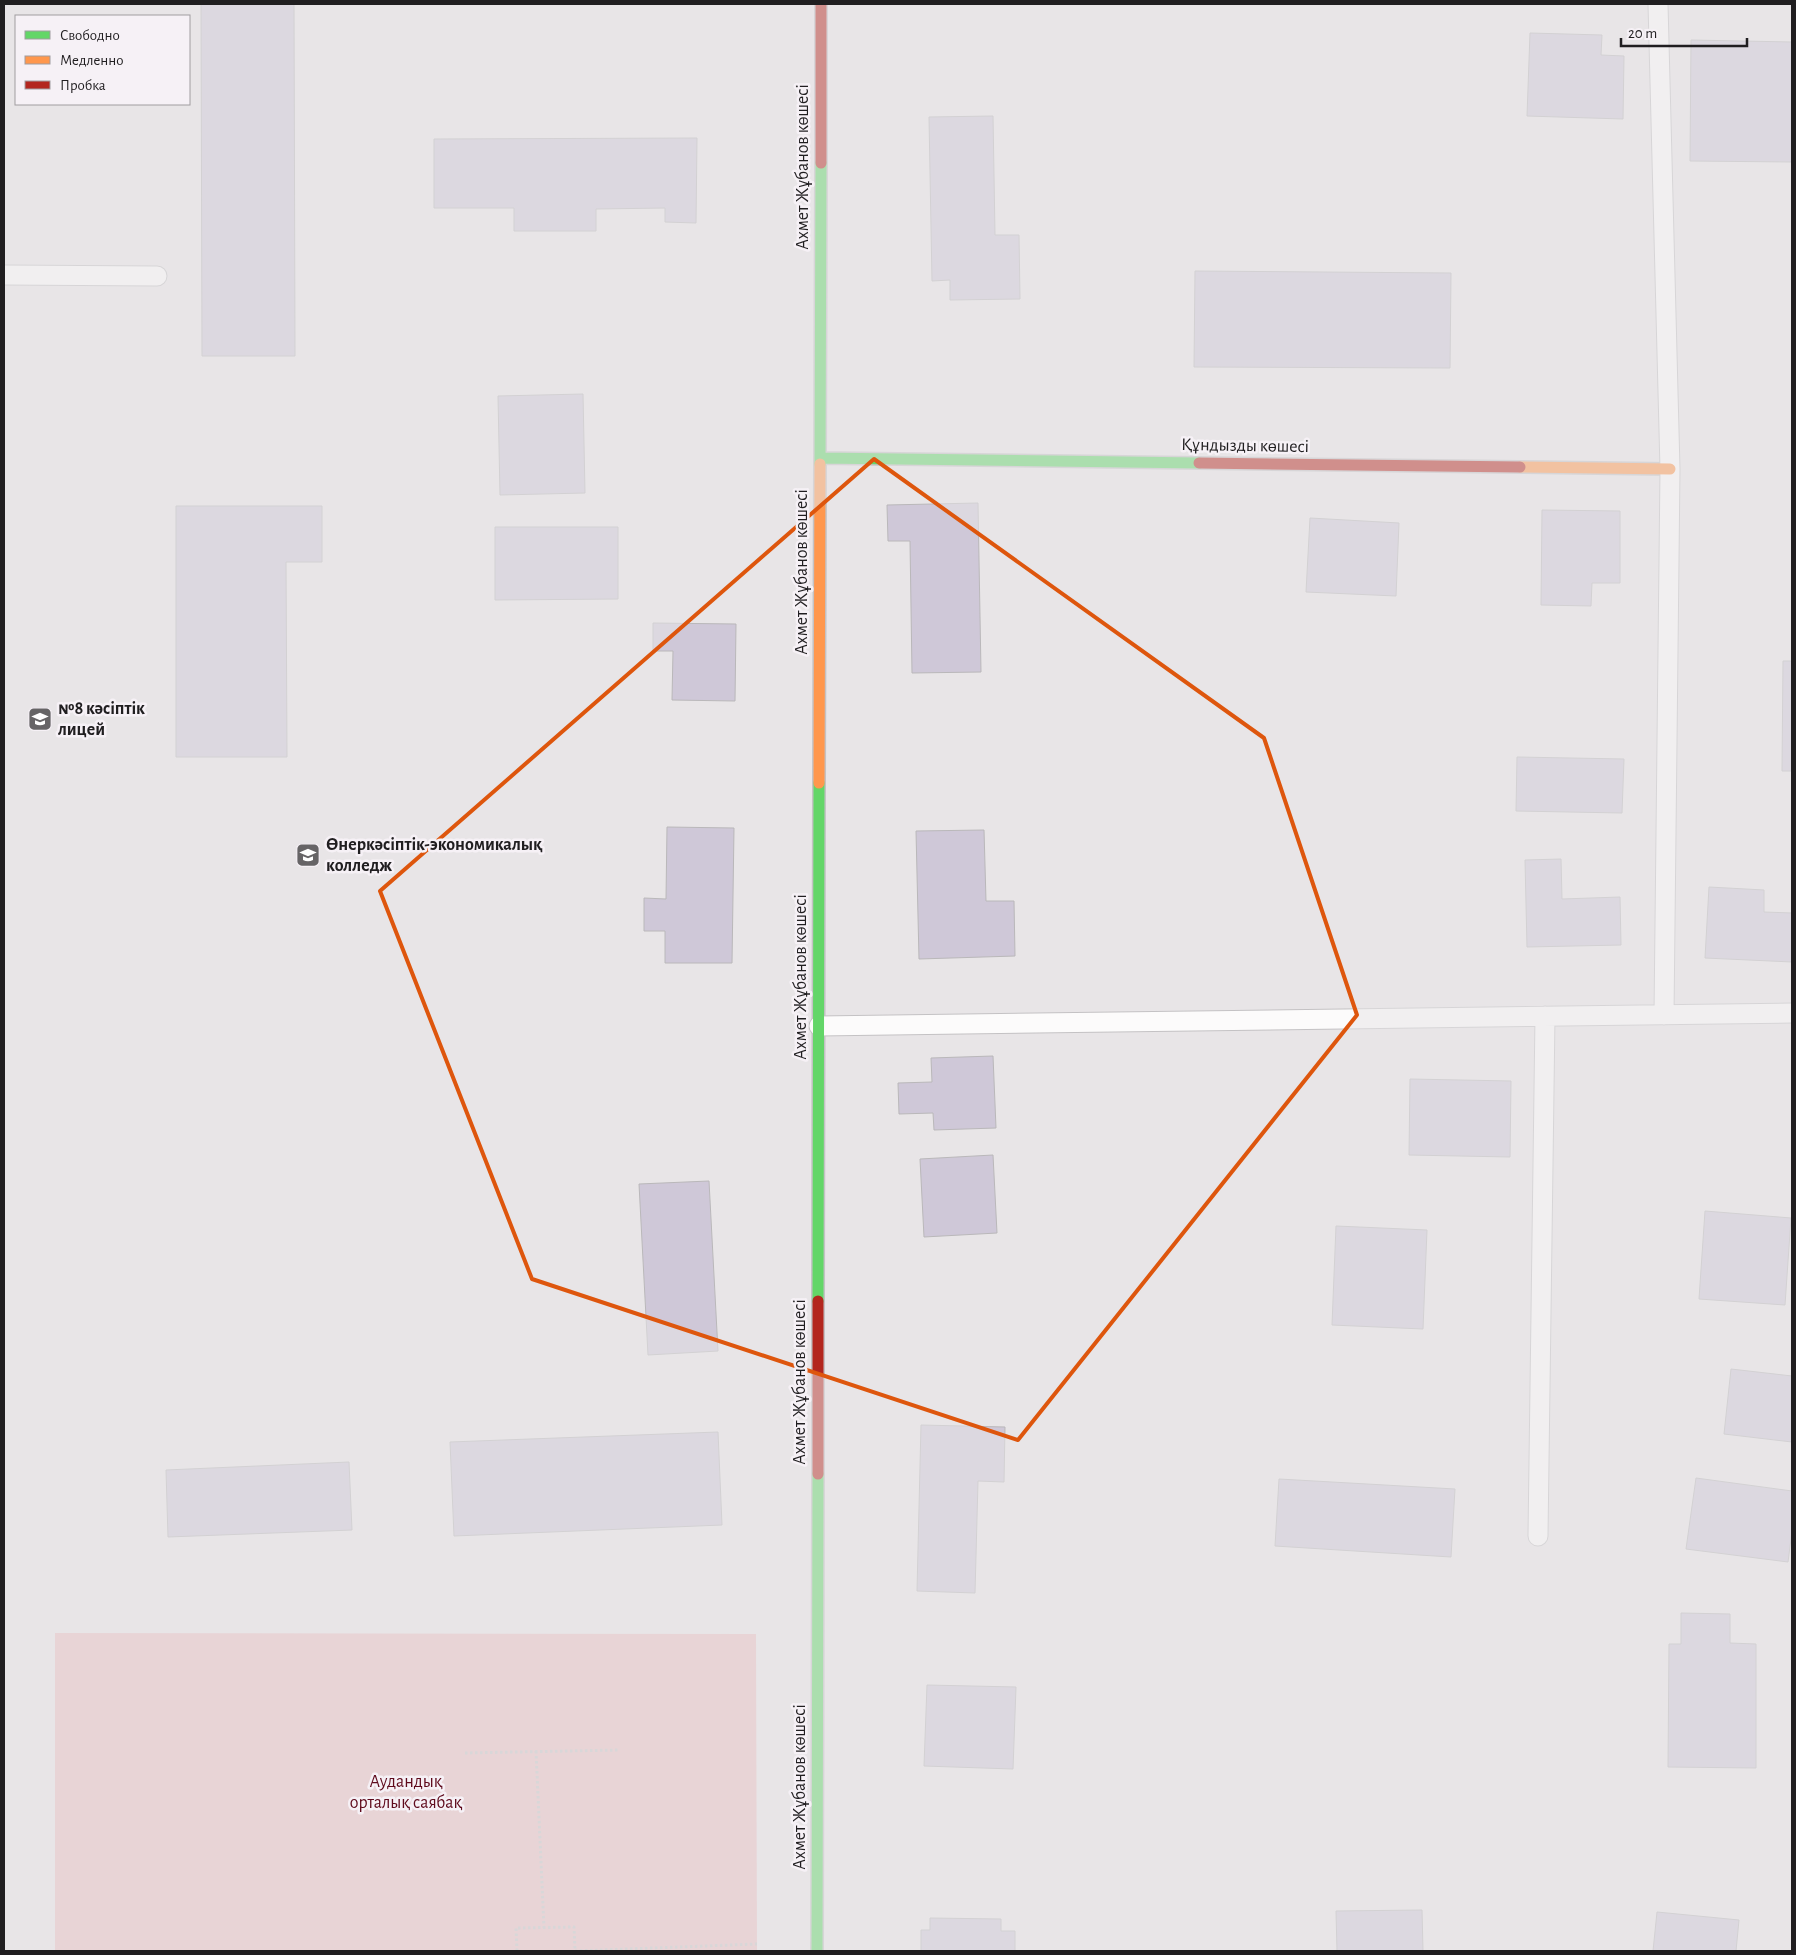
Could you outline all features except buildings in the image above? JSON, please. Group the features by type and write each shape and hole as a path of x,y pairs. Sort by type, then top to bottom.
{"street":[{"name":"Ахмет Жұбанов көшесі","path":"817,1951 822,4"},
{"name":"Құндызды көшесі","path":"820,458 1670,469"}],"lane":[{"path":"1658,4 1670,469 1664,1015"},
{"path":"4,275 157,276"},
{"path":"818,1026 1792,1013"},
{"path":"1538,1536 1545,1016"}],"path":[{"path":"465,1753 619,1750"},
{"path":"536,1752 544,1928"},
{"path":"517,1951 516,1928 574,1927 575,1951 756,1944"}],"highlighted area":[{"path":"874,459 1264,738 1357,1015 1018,1440 532,1279 380,891"}],"green space":[{"name":"Аудандық орталық саябақ","path":"55,1633 756,1634 757,1951 55,1951"}],"traffic: fast":[{"path":"820,464 821,163"},
{"path":"820,458 1199,463"},
{"path":"818,1301 819,783"},
{"path":"817,1951 818,1474"}],"traffic: slow":[{"path":"819,783 820,464"},
{"path":"1520,467 1670,469"}],"traffic: jam":[{"path":"821,4 821,163"},
{"path":"1199,463 1520,467"},
{"path":"818,1301 818,1474"}],"place":[{"name":"№8 кәсіптік лицей","path":"40,719"},
{"name":"Өнеркәсіптік-экономикалық колледж","path":"308,855"}]}
